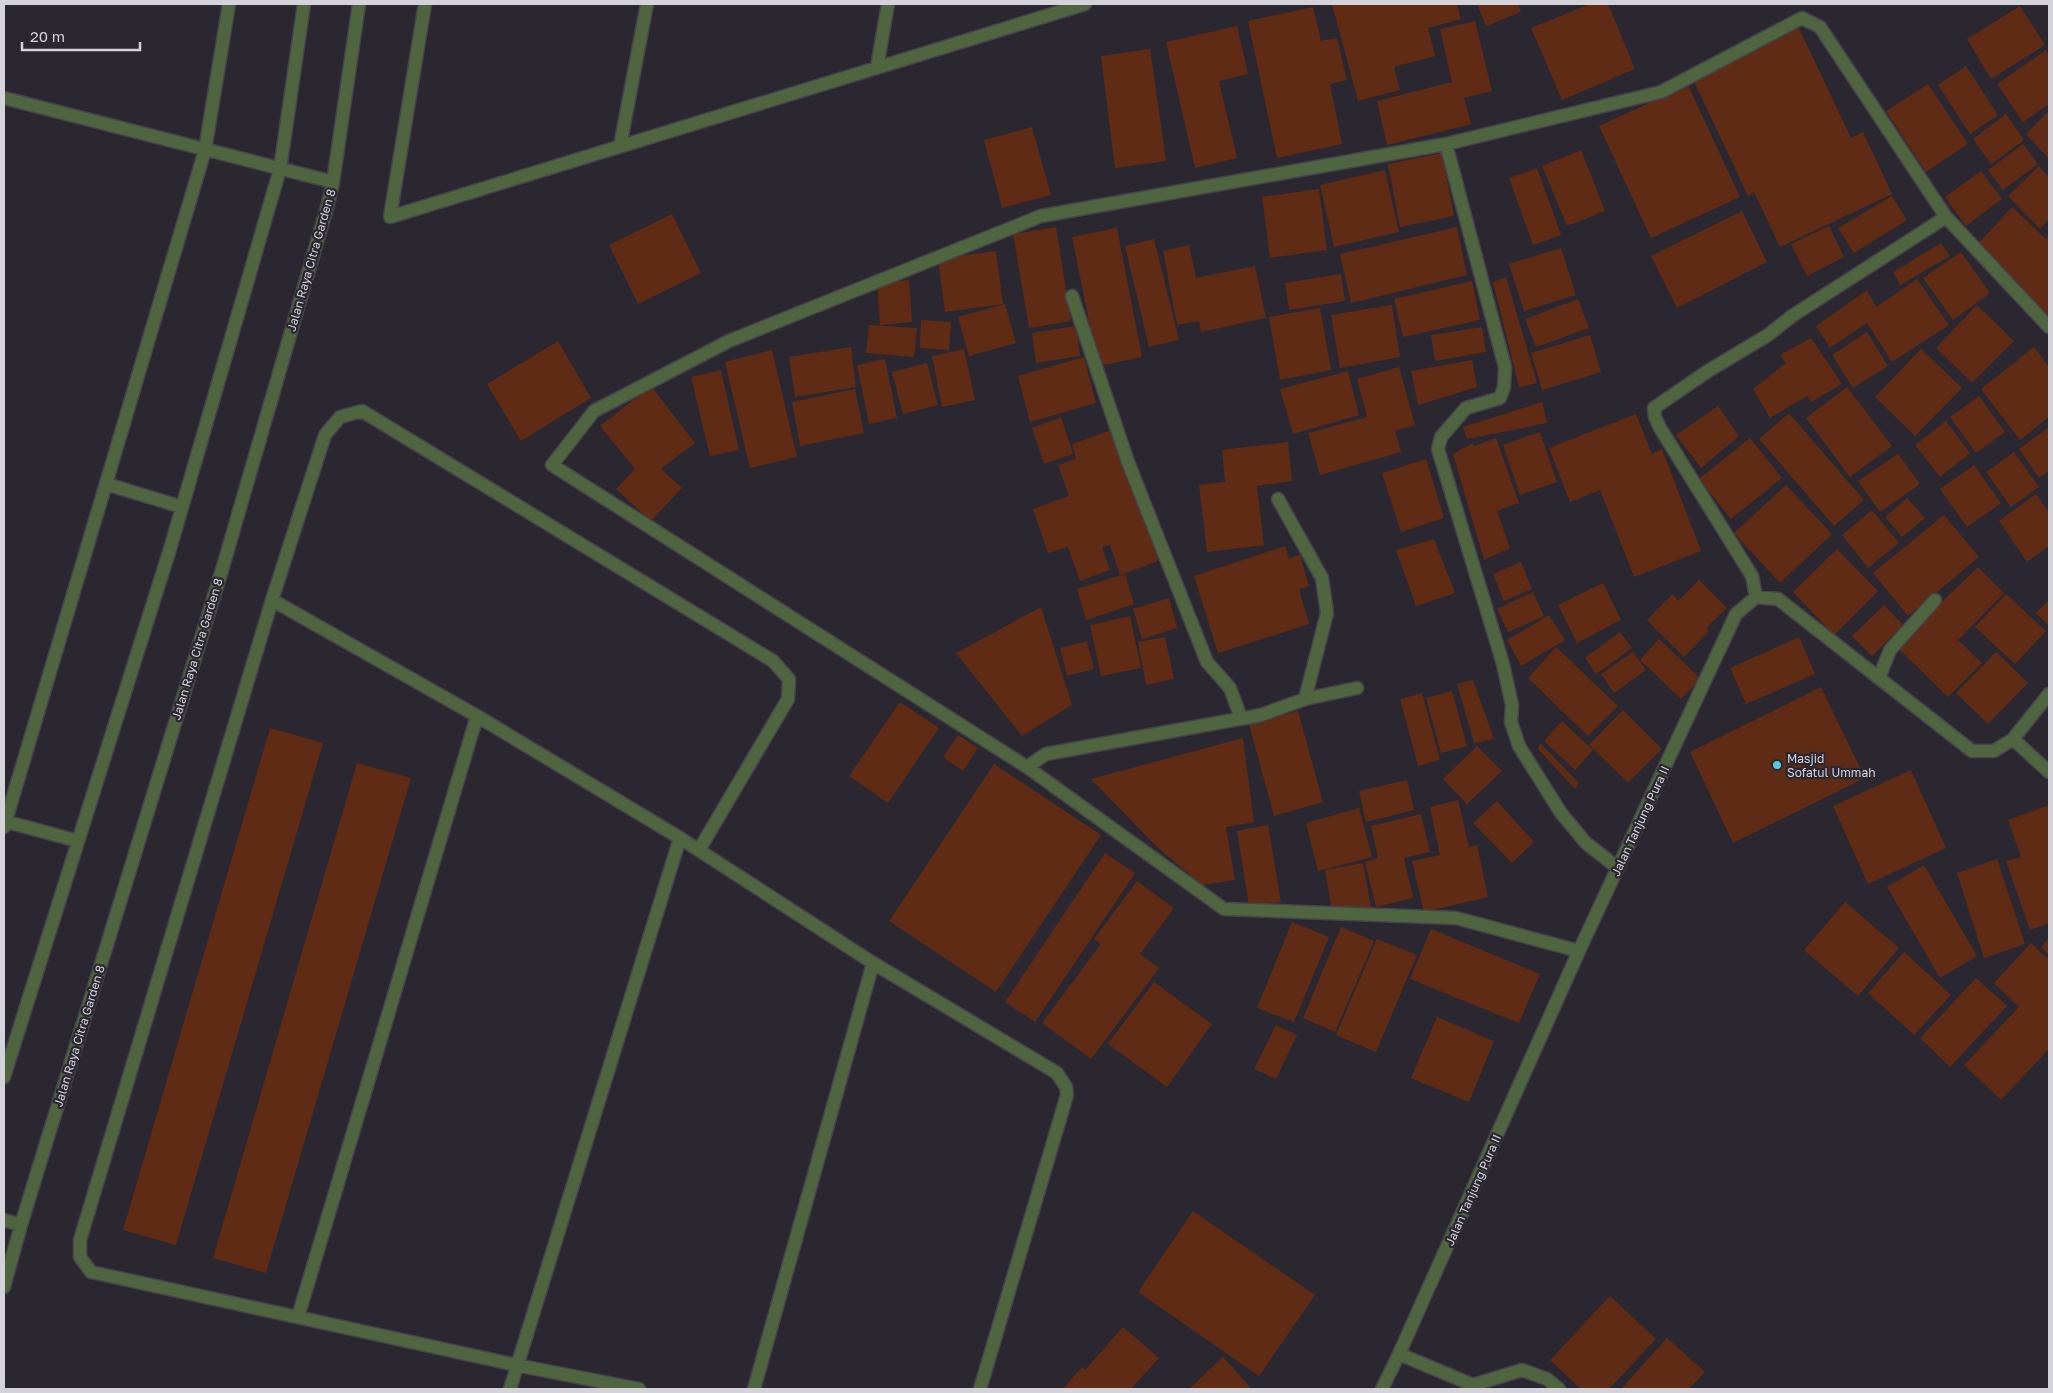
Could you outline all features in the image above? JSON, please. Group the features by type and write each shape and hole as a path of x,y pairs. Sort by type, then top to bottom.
{"street":[{"path":"78,841 4,823 205,150 229,4"},
{"path":"4,1077 182,507 280,169 304,4"},
{"name":"Jalan Raya Citra Garden 8","path":"4,1287 21,1225 222,570 333,182 359,4"},
{"path":"425,4 390,217 1085,4"},
{"path":"620,146 647,4"},
{"path":"877,67 888,4"},
{"path":"1579,951 1456,918 1224,909 1027,767 552,465 594,411 729,341 1041,216 1446,144 1661,92 1802,18 1820,27 1946,217 2049,328"},
{"path":"4,98 333,182"},
{"path":"1446,144 1505,366 1504,387 1500,398 1466,408 1441,436 1438,449 1503,664 1512,705 1511,722 1519,746 1561,813 1586,843 1618,868"},
{"path":"1946,217 1792,316 1768,335 1708,371 1654,408 1655,416 1660,428 1752,576 1756,598 1778,599 1972,751 1994,751 2013,739 2049,694"},
{"path":"1072,296 1128,462 1207,662 1230,688 1241,718"},
{"path":"639,1389 516,1365 91,1272 80,1257 80,1240 272,600 325,435 340,417 362,411 773,661 789,679 788,699 698,850"},
{"path":"106,484 182,507"},
{"path":"1278,499 1322,578 1327,613 1305,699"},
{"name":"Jalan Tanjung Pura II","path":"1382,1389 1579,951 1736,614 1756,598"},
{"path":"272,600 477,716 680,838 873,963 1057,1073 1066,1087 1067,1095 980,1389"},
{"path":"1879,678 1890,650 1935,600"},
{"path":"1027,767 1046,754 1261,715 1305,699 1357,688"},
{"path":"298,1317 477,716"},
{"path":"2013,739 2049,772"},
{"path":"510,1389 680,838"},
{"path":"754,1389 873,963"},
{"path":"4,1220 21,1225"},
{"path":"1399,1354 1473,1385 1522,1370 1547,1379 1559,1389"}],"building":[{"path":"1332,4 1457,4 1461,19 1428,28 1435,56 1394,67 1400,90 1358,101"},
{"path":"1477,4 1518,4 1521,12 1486,26"},
{"path":"1590,4 1608,4 1635,69 1562,100 1531,28"},
{"path":"2020,6 2045,45 1991,79 1967,39"},
{"path":"1313,7 1321,41 1337,38 1347,80 1330,84 1342,144 1277,158 1248,21"},
{"path":"1475,21 1492,91 1464,98 1471,124 1387,145 1377,101 1452,82 1440,29"},
{"path":"1237,26 1248,74 1219,81 1237,158 1195,168 1166,42"},
{"path":"1798,26 1851,138 1863,132 1892,194 1780,247 1754,192 1748,196 1692,77"},
{"path":"1150,49 1166,161 1115,168 1101,56"},
{"path":"2046,50 2049,55 2049,104 2023,122 1997,84"},
{"path":"1966,66 1998,115 1970,134 1938,85"},
{"path":"1928,84 1968,144 1926,172 1886,111"},
{"path":"1688,85 1740,197 1651,238 1599,126"},
{"path":"2049,111 2049,159 2026,134"},
{"path":"2006,114 2024,140 1991,164 1973,139"},
{"path":"1032,127 1051,195 1002,208 984,140"},
{"path":"2023,144 2038,164 2003,190 1988,170"},
{"path":"1581,150 1605,211 1567,226 1542,166"},
{"path":"1442,153 1454,216 1400,227 1388,164"},
{"path":"2039,166 2049,178 2049,219 2040,229 2008,196"},
{"path":"1537,168 1561,235 1533,245 1509,178"},
{"path":"1385,170 1399,232 1334,247 1320,185"},
{"path":"1981,171 2002,199 1966,226 1945,197"},
{"path":"1319,189 1327,250 1270,258 1262,197"},
{"path":"1892,196 1907,220 1854,253 1838,228"},
{"path":"2012,207 2046,239 2049,236 2049,319 1975,247"},
{"path":"1742,211 1767,262 1677,308 1651,256"},
{"path":"672,214 701,273 638,304 609,245"},
{"path":"1829,226 1844,257 1807,276 1791,244"},
{"path":"1056,227 1071,321 1029,328 1013,234"},
{"path":"1457,227 1467,275 1351,303 1340,254"},
{"path":"1117,228 1142,357 1098,366 1072,237"},
{"path":"1154,239 1179,340 1149,347 1125,246"},
{"path":"1941,243 1950,256 1900,285 1893,272"},
{"path":"1189,245 1196,278 1255,266 1266,318 1201,332 1199,321 1177,325 1163,251"},
{"path":"1561,248 1576,295 1524,311 1509,264"},
{"path":"996,251 1003,304 945,312 938,259"},
{"path":"1961,252 1990,293 1953,320 1923,278"},
{"path":"1341,274 1345,301 1289,310 1285,283"},
{"path":"1506,277 1537,383 1519,387 1493,282"},
{"path":"1917,279 1949,325 1892,362 1867,323 1830,348 1816,326 1867,290 1876,307"},
{"path":"909,280 912,322 880,325 877,283"},
{"path":"1472,281 1480,320 1403,337 1394,299"},
{"path":"1578,299 1589,328 1536,347 1525,319"},
{"path":"1005,304 1016,343 969,356 958,317"},
{"path":"1392,305 1400,357 1340,368 1331,315"},
{"path":"1977,305 2014,341 1972,383 1936,348"},
{"path":"1320,308 1331,370 1280,380 1269,317"},
{"path":"921,320 951,322 949,350 920,348"},
{"path":"869,325 917,328 914,357 866,353"},
{"path":"1076,326 1080,356 1036,363 1032,333"},
{"path":"1482,327 1486,352 1435,361 1431,335"},
{"path":"1867,332 1888,366 1853,388 1832,355"},
{"path":"1590,335 1601,372 1542,390 1531,353"},
{"path":"1811,338 1842,384 1811,402 1807,396 1770,418 1753,389 1786,363 1780,355"},
{"path":"558,341 591,398 521,441 487,384"},
{"path":"851,347 856,387 795,397 789,357"},
{"path":"2034,347 2049,367 2049,417 2020,440 1981,389"},
{"path":"964,349 975,400 942,407 932,356"},
{"path":"1921,349 1962,388 1915,436 1875,397"},
{"path":"772,350 797,457 750,468 725,362"},
{"path":"1084,357 1096,403 1030,422 1018,376"},
{"path":"885,359 897,418 869,424 857,365"},
{"path":"1472,360 1477,387 1418,405 1411,371"},
{"path":"927,363 938,405 903,414 892,372"},
{"path":"1399,367 1415,425 1395,431 1401,452 1320,475 1308,433 1367,417 1357,379"},
{"path":"721,370 739,450 710,456 691,377"},
{"path":"1348,371 1359,415 1293,434 1280,389"},
{"path":"651,386 695,443 661,469 682,488 651,521 616,489 635,469 600,426"},
{"path":"1847,387 1892,446 1850,477 1806,418"},
{"path":"855,389 864,433 800,446 792,402"},
{"path":"1979,396 2005,432 1976,453 1950,417"},
{"path":"1542,402 1547,423 1467,439 1463,427"},
{"path":"1718,406 1739,436 1701,468 1676,435"},
{"path":"1789,413 1864,500 1834,526 1759,439"},
{"path":"1636,414 1652,454 1662,449 1701,551 1634,577 1600,490 1570,502 1549,448"},
{"path":"1061,417 1073,454 1044,464 1032,428"},
{"path":"1946,421 1970,453 1940,477 1915,445"},
{"path":"2049,427 2049,471 2039,478 2019,449"},
{"path":"1114,429 1160,560 1120,575 1110,545 1102,547 1110,570 1080,581 1068,547 1048,553 1033,509 1069,496 1058,465 1076,459 1072,444"},
{"path":"1540,432 1557,482 1520,495 1503,445"},
{"path":"1496,438 1519,503 1497,511 1510,548 1484,560 1453,454 1473,443 1474,446"},
{"path":"1750,438 1782,478 1731,519 1699,479"},
{"path":"1288,442 1292,481 1257,486 1264,545 1207,552 1199,485 1225,482 1222,450"},
{"path":"2014,452 2039,487 2011,507 1986,472"},
{"path":"1898,454 1920,484 1880,512 1858,481"},
{"path":"1426,459 1444,518 1401,532 1382,473"},
{"path":"1974,465 2001,503 1967,527 1940,489"},
{"path":"1786,485 1832,534 1780,583 1734,533"},
{"path":"2036,494 2049,513 2049,546 2027,562 1999,521"},
{"path":"1907,498 1925,518 1902,537 1885,517"},
{"path":"1872,510 1899,543 1868,568 1842,535"},
{"path":"1944,515 1979,557 1908,616 1873,573"},
{"path":"1434,539 1455,593 1416,606 1396,550"},
{"path":"1285,546 1289,558 1300,555 1309,586 1299,589 1309,624 1218,653 1194,576"},
{"path":"1837,549 1878,591 1834,635 1793,592"},
{"path":"1521,562 1532,589 1504,601 1493,574"},
{"path":"1978,567 2004,593 1958,640 1982,663 1948,697 1896,646"},
{"path":"1125,574 1134,604 1086,620 1077,589"},
{"path":"1699,580 1727,608 1706,628 1709,631 1684,657 1647,620 1673,594 1678,601"},
{"path":"1603,583 1621,620 1577,643 1558,605"},
{"path":"1533,592 1544,616 1508,632 1497,609"},
{"path":"2006,594 2046,631 2015,664 1975,627"},
{"path":"1169,598 1177,628 1142,639 1133,609"},
{"path":"2049,600 2049,626 2036,613"},
{"path":"1884,605 1903,625 1872,656 1852,636"},
{"path":"1041,607 1072,705 1022,736 956,653"},
{"path":"1549,615 1565,640 1521,666 1507,640"},
{"path":"1130,616 1141,668 1101,676 1090,625"},
{"path":"1620,632 1632,648 1596,674 1585,658"},
{"path":"1165,637 1174,679 1146,685 1138,642"},
{"path":"1799,637 1815,674 1746,704 1730,668"},
{"path":"1659,639 1701,679 1681,699 1640,660"},
{"path":"1087,641 1094,669 1067,676 1060,648"},
{"path":"1556,647 1618,706 1588,736 1528,678"},
{"path":"1633,652 1646,670 1614,693 1601,674"},
{"path":"1996,652 2028,683 1988,724 1956,693"},
{"path":"1473,680 1494,739 1474,743 1457,684"},
{"name":"Masjid Sofatul Ummah","path":"1821,687 1865,778 1733,843 1690,752"},
{"path":"1452,691 1467,746 1441,753 1426,698"},
{"path":"1422,693 1440,760 1418,766 1400,699"},
{"path":"900,702 939,728 888,803 849,776"},
{"path":"1623,710 1662,749 1628,783 1589,745"},
{"path":"1298,711 1323,802 1274,816 1249,724"},
{"path":"1562,721 1593,750 1575,770 1544,741"},
{"path":"270,728 323,743 176,1245 123,1230"},
{"path":"958,735 978,748 963,771 943,757"},
{"path":"1243,738 1254,822 1226,827 1235,880 1202,885 1157,847 1091,779"},
{"path":"1540,743 1579,783 1575,789 1538,749"},
{"path":"1477,746 1502,771 1467,804 1443,779"},
{"path":"357,763 411,778 266,1273 213,1258"},
{"path":"994,764 1101,835 996,992 889,921"},
{"path":"1911,770 1946,848 1868,884 1833,806"},
{"path":"1407,780 1414,810 1366,822 1359,791"},
{"path":"1458,800 1469,847 1477,845 1488,897 1424,912 1412,861 1440,855 1430,807"},
{"path":"1497,801 1534,842 1512,863 1473,823"},
{"path":"2049,805 2049,923 2030,930 2006,861 2021,857 2008,820"},
{"path":"1359,808 1372,857 1318,871 1306,823"},
{"path":"1421,814 1430,852 1404,858 1413,898 1376,907 1365,862 1378,858 1371,826"},
{"path":"1268,825 1281,902 1249,906 1237,831"},
{"path":"1105,853 1135,873 1035,1022 1005,1002"},
{"path":"1997,859 2025,944 1984,958 1957,873"},
{"path":"1363,863 1371,907 1332,912 1325,870"},
{"path":"1924,865 1977,956 1940,978 1887,887"},
{"path":"1137,881 1174,908 1140,954 1159,968 1091,1059 1042,1023 1101,944 1094,939"},
{"path":"1845,902 1899,948 1858,996 1804,950"},
{"path":"1292,922 1329,937 1294,1022 1257,1008"},
{"path":"1341,927 1374,941 1335,1032 1303,1018"},
{"path":"1431,929 1540,974 1519,1023 1410,979"},
{"path":"2049,938 2049,955 2041,947"},
{"path":"1377,939 1417,955 1376,1052 1336,1035"},
{"path":"2031,943 2049,960 2049,1049 2001,1100 1964,1065 2019,1007 1994,983"},
{"path":"1904,952 1951,995 1914,1035 1868,993"},
{"path":"1976,978 2007,1006 1950,1067 1920,1038"},
{"path":"1154,982 1212,1024 1167,1087 1108,1044"},
{"path":"1437,1017 1494,1041 1469,1102 1411,1078"},
{"path":"1276,1025 1297,1035 1276,1079 1254,1069"},
{"path":"1193,1211 1315,1295 1259,1376 1138,1292"},
{"path":"1610,1296 1656,1339 1609,1389 1581,1389 1550,1360"},
{"path":"1123,1327 1159,1358 1131,1389 1063,1389 1082,1367 1085,1370"},
{"path":"1667,1338 1705,1372 1689,1389 1621,1389"},
{"path":"1223,1357 1252,1389 1189,1389"}],"place":[{"name":"Masjid Sofatul Ummah","path":"1777,765"}]}
